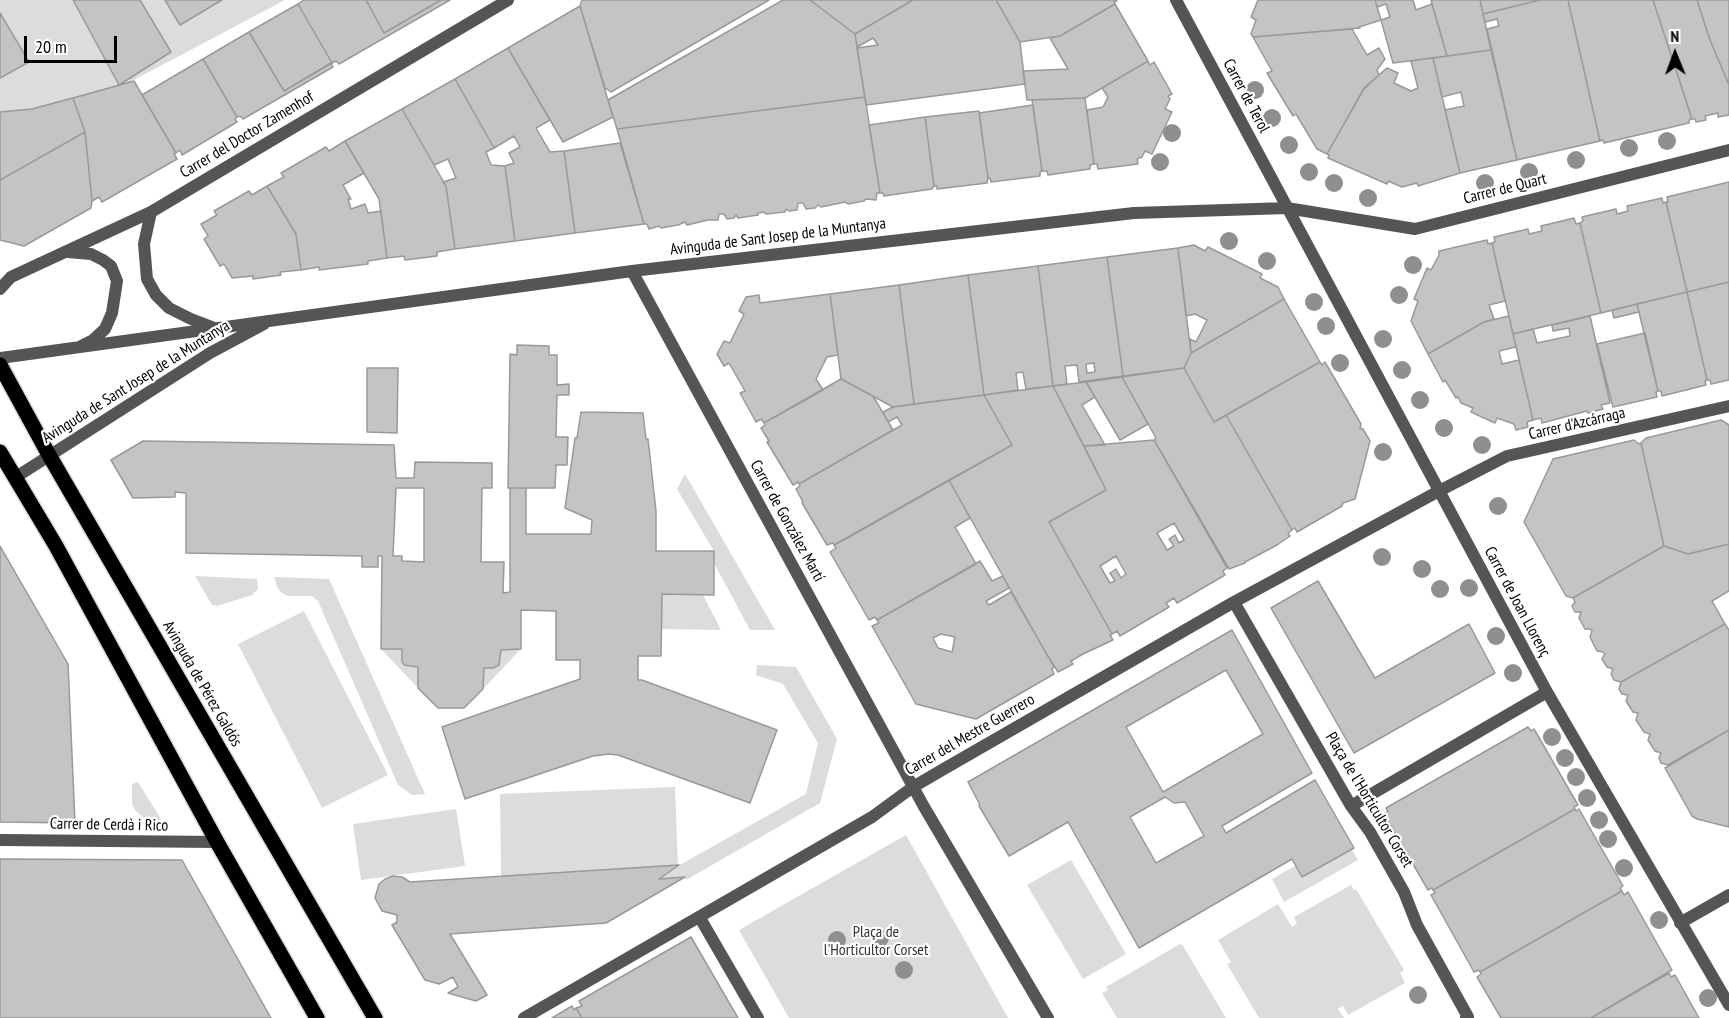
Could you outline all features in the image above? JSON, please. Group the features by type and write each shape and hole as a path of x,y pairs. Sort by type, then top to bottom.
{"main road":[{"name":"Avinguda de Pérez Galdós","path":"0,365 49,455 375,1018"},
{"path":"0,452 56,546 217,842 317,1018"}],"street":[{"name":"Carrer del Doctor Zamenhof","path":"0,290 11,277 150,212 508,0"},
{"name":"Carrer de Terol","path":"1176,0 1287,208"},
{"name":"Carrer de Quart","path":"1287,208 1415,228 1729,150"},
{"name":"Avinguda de Sant Josep de la Muntanya","path":"0,358 632,271 1148,211 1287,208"},
{"name":"Carrer de Joan Llorenç","path":"1287,208 1547,692 1729,1005"},
{"name":"Avinguda de Sant Josep de la Muntanya","path":"150,212 144,244 147,279 156,295 169,308 214,327"},
{"name":"Avinguda de Sant Josep de la Muntanya","path":"67,252 91,254 103,260 111,266 117,281 112,313 105,329 93,340 76,349"},
{"name":"Carrer de González Martí","path":"632,271 913,787"},
{"name":"Avinguda de Sant Josep de la Muntanya","path":"16,477 210,353 276,319"},
{"name":"Carrer d'Azcárraga","path":"1439,491 1507,456 1729,406"},
{"name":"Carrer del Mestre Guerrero","path":"524,1018 872,818 913,787 1234,602 1439,491"},
{"name":"Plaça de l'Horticultor Corset","path":"1234,602 1351,807 1370,832 1404,892 1417,925 1468,1017 1466,1018"},
{"path":"1351,807 1547,692"},
{"path":"913,787 1048,1018"},
{"name":"Carrer de Cerdà i Rico","path":"0,840 217,842"},
{"path":"1680,923 1729,895"},
{"path":"700,918 758,1018"}],"green space":[{"path":"0,0 285,0 130,82 27,111 0,113"},
{"path":"685,474 775,630 750,630 714,563 714,551 677,489"},
{"path":"195,576 257,579 258,589 252,595 217,606 212,605"},
{"path":"274,577 329,579 425,794 412,795 398,785 318,601 312,596 288,596 282,593"},
{"path":"662,594 703,595 721,630 661,629"},
{"path":"304,611 388,775 322,808 238,644"},
{"path":"381,649 402,649 404,665 418,667 418,688"},
{"path":"521,649 483,689 484,668 499,665 501,650"},
{"path":"757,665 796,667 837,739 820,803 686,880 685,877 659,879 677,866 501,877 500,794 675,787 678,866 806,794 818,743 783,684 756,675"},
{"path":"138,782 161,819 155,822 145,819 135,810 132,804 132,784"},
{"path":"456,809 465,866 361,880 353,824"},
{"name":"Plaça de l'Horticultor Corset","path":"906,835 1008,1018 789,1018 739,930"},
{"path":"1345,838 1358,860 1284,902 1272,879"},
{"path":"1071,860 1126,954 1083,979 1027,885"},
{"path":"1351,885 1354,890 1356,889 1404,970 1400,973 1405,983 1348,1015 1343,1006 1338,1009 1344,1018 1259,1018 1227,964 1231,962 1218,940 1278,904 1292,927 1297,923 1294,917"},
{"path":"1180,944 1226,1018 1117,1018 1102,993 1108,990 1106,987"}],"building":[{"path":"73,0 140,0 171,52 119,85"},
{"path":"165,0 222,0 180,25"},
{"path":"304,0 366,0 384,33 441,0 450,0 339,64 336,61 332,63 298,4"},
{"path":"366,0 441,0 384,33"},
{"path":"582,0 769,0 611,92 605,88 580,6"},
{"path":"783,0 810,0 855,34 865,97 617,129 608,100"},
{"path":"810,0 913,0 855,34"},
{"path":"913,0 996,0 1020,42 1025,84 866,105 857,48 878,45 873,38 857,47 855,34"},
{"path":"996,0 1117,1 1060,36 1020,42"},
{"path":"1258,0 1375,0 1381,20 1360,28 1253,37 1251,34 1256,20 1251,17"},
{"path":"1375,0 1413,0 1416,10 1432,4 1447,56 1393,63 1381,20 1390,17 1386,4 1377,7"},
{"path":"1431,0 1480,0 1491,50 1447,56"},
{"path":"1480,0 1540,0 1483,14"},
{"path":"1540,0 1568,0 1600,141 1517,160 1487,29 1499,26 1497,19 1485,22 1483,14"},
{"path":"1568,0 1653,0 1692,119 1689,123 1604,143 1603,140 1600,141"},
{"path":"1653,0 1697,0 1710,40 1729,85 1729,115 1718,117 1718,113 1705,116 1706,120 1696,122 1692,119"},
{"path":"1697,0 1729,0 1729,85 1710,40"},
{"path":"298,4 332,63 284,91 249,32"},
{"path":"1115,4 1148,61 1085,98 1027,100 1023,71 1068,69 1050,38 1060,36"},
{"path":"580,6 613,117 563,142 508,48"},
{"path":"0,13 29,62 0,78"},
{"path":"1352,29 1367,55 1379,48 1385,59 1377,70 1379,75 1364,89 1327,154 1317,149 1296,114 1293,116 1267,73 1272,71 1253,37"},
{"path":"249,32 284,91 331,63 333,67 243,119 240,116 237,117 203,59"},
{"path":"508,48 550,120 536,128 550,152 564,151 575,233 515,241 505,166 514,163 509,153 520,147 514,136 494,148 455,79"},
{"path":"1491,50 1517,160 1460,173 1445,110 1464,106 1461,92 1442,97 1433,58"},
{"path":"1433,58 1460,173 1418,186 1417,183 1402,187 1388,181 1387,184 1328,158 1327,154 1364,88 1387,68 1398,73 1394,83 1411,91 1418,88 1411,61"},
{"path":"203,59 237,117 235,119 237,122 182,155 180,150 176,153 142,95"},
{"path":"1148,61 1150,65 1154,62 1172,94 1168,96 1170,99 1165,109 1172,112 1152,154 1145,151 1142,157 1137,159 1138,164 1098,169 1097,164 1094,164 1087,110 1103,107 1108,97 1102,88"},
{"path":"455,79 494,148 486,152 491,165 505,166 515,241 455,249 446,186 443,182 456,178 448,159 434,165 402,109"},
{"path":"134,81 176,153 174,154 177,159 102,202 99,197 92,201 85,132 73,98"},
{"path":"865,97 880,193 877,193 876,200 866,199 821,207 818,205 815,208 806,209 803,203 798,203 797,210 786,209 785,212 766,214 764,212 738,218 736,215 734,218 727,219 724,214 719,214 718,220 687,225 685,222 661,228 659,226 649,229 647,224 644,224 617,129"},
{"path":"73,98 85,132 0,180 0,112 32,109"},
{"path":"1085,98 1094,164 1090,165 1090,169 1048,175 1047,171 1042,171 1032,100"},
{"path":"1033,105 1042,171 1040,176 991,182 988,178 979,113"},
{"path":"402,109 446,186 455,249 437,252 437,256 405,260 404,256 387,258 379,199 345,141"},
{"path":"979,111 987,183 937,189 937,186 934,186 925,117"},
{"path":"925,117 934,186 932,189 884,196 880,193 869,125"},
{"path":"85,132 91,208 24,246 0,240 0,180"},
{"path":"345,141 364,173 343,185 351,199 348,199 351,209 365,204 368,213 381,211 387,258 368,261 368,264 301,270 296,234 267,186 284,177 281,173 326,147 329,151"},
{"path":"620,143 644,224 575,233 564,151"},
{"path":"1729,182 1729,282 1687,292 1666,202 1668,202 1667,197"},
{"path":"267,186 296,234 301,270 280,272 281,275 253,279 253,276 232,278 224,264 220,266 204,239 208,236 201,224 217,215 214,211 249,191 252,195"},
{"path":"1662,198 1663,203 1666,202 1687,292 1601,313 1580,223 1583,221 1582,217 1616,209 1617,214 1628,211 1627,206"},
{"path":"1574,218 1576,224 1580,223 1601,313 1513,334 1492,243 1495,242 1494,237 1528,229 1529,234 1542,231 1541,226"},
{"path":"1487,240 1488,244 1492,243 1505,301 1489,305 1494,319 1484,322 1428,354 1411,321 1418,301 1414,299 1427,268 1431,270 1439,251"},
{"path":"1194,245 1205,251 1208,247 1262,274 1260,278 1278,287 1284,299 1191,353 1190,339 1196,342 1207,320 1195,314 1186,316 1178,248"},
{"path":"1178,248 1191,353 1184,368 1123,376 1107,257"},
{"path":"1107,257 1123,376 1079,382 1077,365 1065,366 1067,384 1053,386 1038,266","holes":["1094,363 1095,372 1087,373 1086,364"]},
{"path":"1038,266 1053,386 1026,389 1023,372 1016,373 1018,390 984,395 968,275"},
{"path":"968,275 984,395 914,404 899,285"},
{"path":"1729,282 1729,380 1711,384 1710,380 1707,380 1687,292"},
{"path":"899,285 914,404 893,407 841,379 830,294"},
{"path":"1687,292 1707,380 1706,385 1662,396 1661,391 1658,391 1637,304"},
{"path":"830,294 838,355 827,357 816,379 823,390 764,423 761,419 756,422 740,393 745,391 729,363 724,366 717,354 724,341 730,343 744,314 739,311 746,297 759,295 760,303"},
{"path":"1284,299 1320,362 1214,422 1184,368 1191,353"},
{"path":"1637,304 1639,312 1614,318 1612,310"},
{"path":"1509,316 1516,347 1499,351 1502,364 1519,360 1533,420 1527,422 1528,427 1516,430 1514,424 1497,418 1495,423 1471,412 1473,408 1461,403 1445,380 1443,382 1428,354 1484,322"},
{"path":"1590,316 1610,403 1601,405 1603,409 1588,413 1587,411 1542,423 1541,418 1533,420 1513,334 1533,329 1537,343 1570,336 1569,328 1553,331 1552,325"},
{"path":"1645,333 1658,391 1656,392 1657,397 1613,407 1597,344"},
{"path":"517,345 549,346 549,355 557,355 557,385 569,384 569,395 557,395 556,437 568,437 567,465 556,465 555,488 508,488 510,354 517,355"},
{"path":"1320,362 1322,365 1325,362 1361,424 1360,428 1370,441 1355,499 1343,503 1342,506 1297,532 1295,528 1292,530 1226,415"},
{"path":"367,368 398,368 397,433 367,432"},
{"path":"1184,368 1214,422 1226,415 1292,530 1288,533 1290,536 1277,545 1229,569 1154,440 1156,438 1122,377"},
{"path":"1122,377 1148,424 1120,440 1086,382"},
{"path":"841,379 873,396 893,430 799,484 798,482 793,485 761,428 765,425 764,423"},
{"path":"1086,382 1095,397 1082,405 1105,445 1084,446 1053,386"},
{"path":"1053,386 1106,490 1049,522 1112,634 1110,635 1113,640 1083,654 1071,661 1073,664 1058,672 949,480 1012,445 984,395"},
{"path":"984,395 1012,445 849,537 834,545 833,543 827,545 802,503 796,489 800,486 799,484 902,425 897,417 888,422 883,412 893,407"},
{"path":"581,412 643,413 656,511 656,551 714,551 714,595 662,594 661,656 638,656 638,680 777,730 750,803 618,755 609,754 593,756 465,799 442,727 580,679 580,660 556,660 556,611 521,610 521,649 501,650 499,665 484,668 483,689 464,708 438,708 418,688 418,667 404,665 402,649 381,649 382,556 378,556 378,567 362,567 362,556 186,553 186,493 175,492 175,497 133,498 111,460 143,441 394,445 396,478 414,478 415,462 492,463 492,488 482,488 481,562 504,562 503,593 510,592 510,488 526,488 526,534 591,534 592,520 565,508 575,438 577,438","holes":["396,488 424,488 424,562 402,561 402,556 393,556"]},
{"path":"1721,420 1729,425 1729,544 1688,554 1664,546 1641,443 1646,438"},
{"path":"1154,440 1227,568 1223,571 1225,575 1177,603 1174,598 1166,603 1169,607 1120,636 1117,631 1112,634 1049,522 1106,490 1084,446","holes":["1174,523 1184,540 1179,543 1175,535 1169,539 1174,546 1167,550 1157,533","1116,556 1126,574 1121,578 1116,569 1110,573 1115,581 1110,583 1100,566"]},
{"path":"1634,440 1641,443 1664,546 1573,598 1566,596 1524,522 1553,459"},
{"path":"949,480 970,518 955,527 976,564 877,620 875,617 869,620 830,552 836,548 834,545"},
{"path":"1729,544 1729,591 1712,601 1725,624 1621,682 1614,680 1611,674 1613,669 1607,667 1602,659 1605,654 1597,651 1590,637 1592,631 1585,629 1579,618 1581,612 1575,612 1572,606 1575,602 1573,598 1664,546 1688,554"},
{"path":"0,546 68,664 75,823 0,822"},
{"path":"980,561 992,581 1003,576 1009,588 986,601 989,605 1011,592 1054,667 1052,669 1054,674 976,719 916,704 872,626 879,623 877,620","holes":["941,634 955,637 952,652 938,648 933,638"]},
{"path":"1318,581 1375,678 1469,624 1495,673 1354,753 1271,608"},
{"path":"1725,624 1729,630 1729,730 1668,765 1661,763 1659,758 1661,753 1655,751 1648,740 1650,734 1644,732 1636,720 1638,713 1633,712 1626,701 1628,695 1622,694 1619,689 1621,682"},
{"path":"1232,630 1312,773 1222,826 1226,833 1315,780 1354,848 1302,877 1292,859 1139,948 1068,822 1009,856 979,806 968,782","holes":["1165,797 1174,803 1185,802 1204,836 1156,863 1130,817"]},
{"path":"1226,670 1263,734 1163,792 1126,727"},
{"path":"1528,727 1531,731 1534,729 1578,805 1574,807 1575,809 1433,890 1432,888 1428,890 1384,814 1388,811 1386,808"},
{"path":"1729,730 1729,827 1692,816 1665,768"},
{"path":"1575,809 1576,811 1579,809 1623,886 1620,888 1622,891 1480,972 1479,970 1474,972 1431,895 1435,893 1433,890"},
{"path":"0,859 182,860 271,1018 0,1018"},
{"path":"679,865 659,879 685,877 606,923 450,934 487,995 476,1001 448,993 458,987 453,977 439,984 425,980 392,925 397,922 397,915 382,911 375,898 379,884 393,876 402,877 410,882"},
{"path":"1622,891 1624,895 1628,892 1672,970 1591,1018 1501,1018 1477,977 1481,974 1480,972"},
{"path":"691,937 738,1018 582,1018 576,1008 582,1006 579,1001"},
{"path":"1669,973 1671,977 1675,975 1699,1018 1591,1018"},
{"path":"572,1006 582,1018 552,1018"}]}
